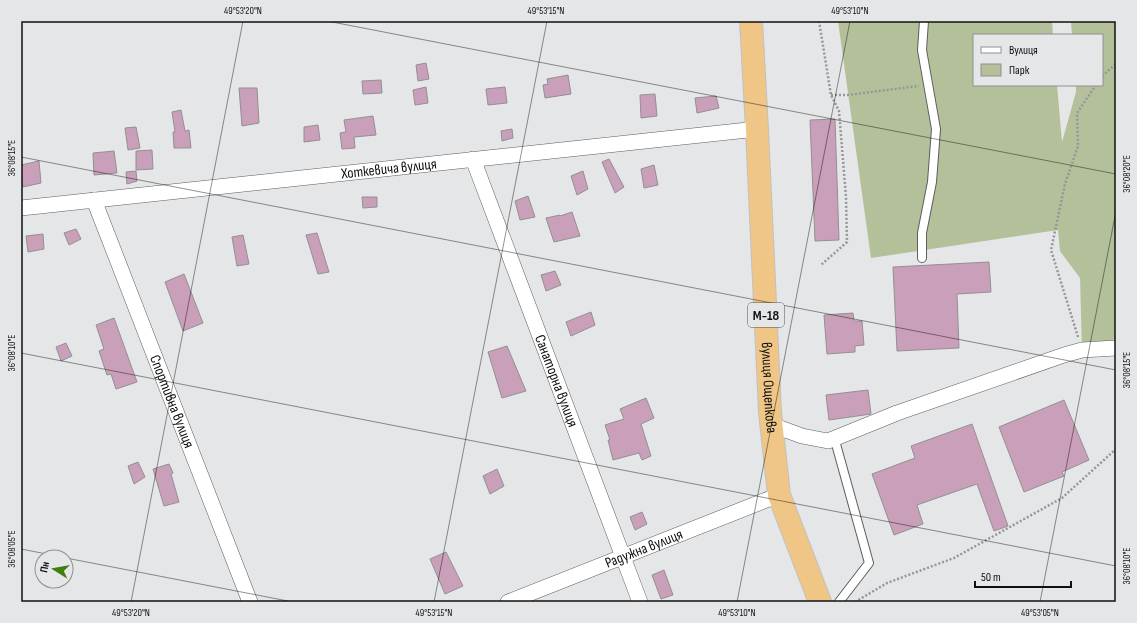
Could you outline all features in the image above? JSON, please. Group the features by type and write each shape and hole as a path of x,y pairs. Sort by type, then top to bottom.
{"highway":[{"name":"вулиця Ощепкова","path":"751,21 772,425 779,495 820,602"}],"street":[{"name":"Хоткевича вулиця","path":"21,208 757,129"},
{"name":"Санаторна вулиця","path":"473,159 640,602"},
{"name":"Спортивна вулиця","path":"94,200 250,602"},
{"path":"772,425 802,436 828,441 897,413 1082,350 1116,348"},
{"name":"Радужна вулиця","path":"508,602 779,495"}],"lane":[{"path":"922,258 922,233 932,182 936,129 922,50 924,21"},
{"path":"828,441 836,444 869,563 839,602"}],"path":[{"path":"819,21 831,95 839,111 846,197 847,242 821,265"},
{"path":"1103,75 1116,64"},
{"path":"831,95 848,95 928,85"},
{"path":"1082,350 1051,250 1065,184 1078,146 1077,113 1095,86"},
{"path":"855,602 887,583 954,558 1062,498 1116,449"}],"green space":[{"path":"838,21 1052,21 1053,34 973,34 973,86 1057,86 1062,142 1076,92 1076,86 1103,86 1103,34 1072,34 1071,21 1116,21 1116,343 1082,350 1080,278 1060,251 1058,230 871,258"}],"building":[{"path":"426,63 429,79 418,81 416,65"},
{"path":"568,75 571,94 545,98 543,85 548,84 547,79"},
{"path":"381,80 382,93 363,94 362,81"},
{"path":"426,87 428,103 415,105 413,90"},
{"path":"505,87 507,103 488,105 486,89"},
{"path":"239,88 257,88 259,123 242,126"},
{"path":"655,94 657,116 641,118 640,95"},
{"path":"716,96 719,108 697,113 695,98"},
{"path":"181,110 185,131 189,130 191,148 174,148 173,132 175,132 172,112"},
{"path":"373,116 376,135 354,137 355,148 342,149 340,133 346,132 344,120"},
{"path":"835,119 839,240 815,241 810,120"},
{"path":"318,125 320,140 304,142 304,127"},
{"path":"136,127 140,148 128,150 125,128"},
{"path":"512,129 513,138 502,141 501,131"},
{"path":"152,150 153,169 136,170 136,151"},
{"path":"114,151 117,173 94,175 93,153"},
{"path":"609,159 624,187 615,193 602,162"},
{"path":"39,161 41,183 23,187 21,165"},
{"path":"654,165 658,185 644,188 641,169"},
{"path":"136,171 137,181 127,184 126,172"},
{"path":"583,171 588,189 577,195 571,176"},
{"path":"528,196 535,217 520,220 515,201"},
{"path":"362,197 377,197 377,207 363,208"},
{"path":"572,212 580,236 554,242 546,218"},
{"path":"76,229 81,239 69,245 64,233"},
{"path":"317,233 329,272 318,274 306,235"},
{"path":"43,234 44,249 28,252 26,236"},
{"path":"243,235 249,264 237,266 232,237"},
{"path":"989,262 991,292 957,294 959,348 897,351 893,267"},
{"path":"555,271 561,285 546,291 541,275"},
{"path":"184,274 203,323 183,331 165,282"},
{"path":"591,312 595,325 571,336 566,322"},
{"path":"853,313 854,321 862,321 864,345 855,346 855,352 827,354 824,315"},
{"path":"114,318 137,382 116,389 111,374 107,375 99,351 104,349 96,325"},
{"path":"66,343 72,356 61,361 56,347"},
{"path":"507,346 526,391 502,398 488,352"},
{"path":"868,390 871,414 829,420 826,395"},
{"path":"646,398 654,418 641,424 651,456 642,460 639,453 613,460 608,440 610,440 605,425 624,419 620,409"},
{"path":"1064,400 1089,460 1062,472 1064,476 1024,492 999,427"},
{"path":"972,424 1008,526 994,531 977,484 917,505 923,524 894,535 872,474 915,458 911,446"},
{"path":"138,462 145,477 134,484 128,466"},
{"path":"169,464 173,473 171,474 179,502 164,506 153,469"},
{"path":"497,469 504,486 490,494 483,476"},
{"path":"642,512 647,524 635,530 630,517"},
{"path":"446,552 463,586 445,594 430,559"},
{"path":"664,570 673,595 661,599 652,575"}]}
